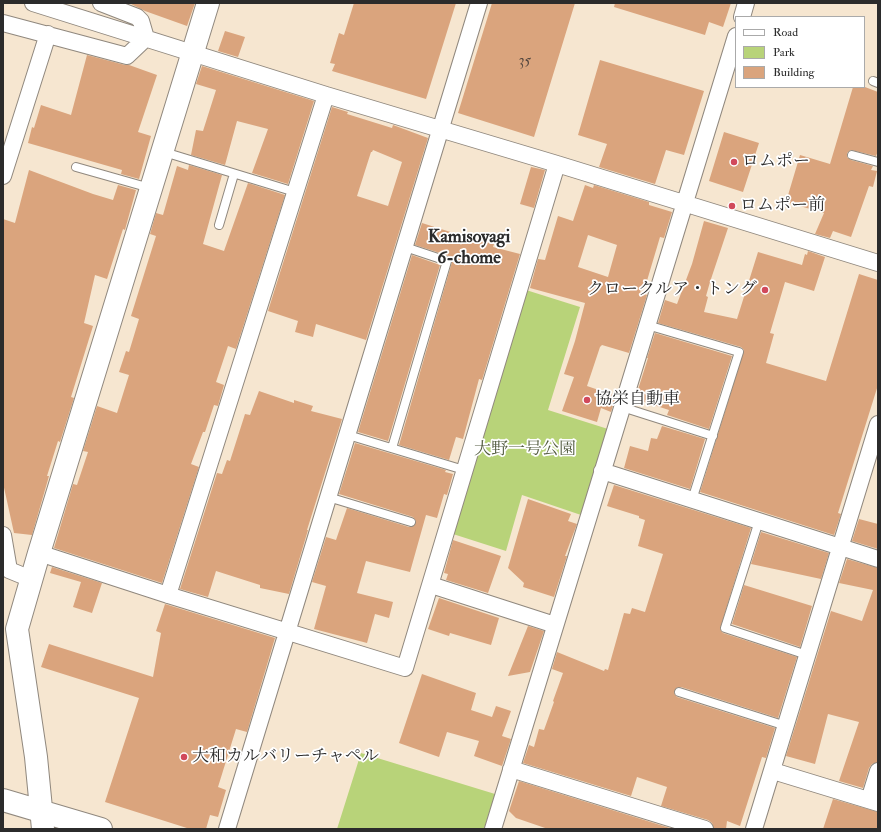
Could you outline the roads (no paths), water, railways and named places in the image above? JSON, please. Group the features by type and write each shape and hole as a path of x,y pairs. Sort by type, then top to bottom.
{"street":[{"path":"33,3 326,95 557,164 878,263"},
{"path":"101,3 137,17 142,21 146,38"},
{"path":"42,820 36,757 17,629 31,579 208,3"},
{"path":"228,829 479,3"},
{"path":"742,16 746,3"},
{"path":"3,23 127,56 146,38"},
{"path":"3,176 48,34"},
{"path":"493,829 735,39"},
{"path":"168,595 326,95"},
{"path":"39,553 168,595 405,668 557,164"},
{"path":"754,829 878,424"},
{"path":"602,471 878,558"},
{"path":"3,535 9,570 31,579"},
{"path":"431,585 556,625"},
{"path":"511,769 705,829"},
{"path":"773,771 874,801 878,771"},
{"path":"3,800 42,820 101,829"}],"lane":[{"path":"162,152 295,192"},
{"path":"852,155 878,162"},
{"path":"76,167 151,189"},
{"path":"219,226 234,174"},
{"path":"392,448 447,261 405,247"},
{"path":"647,325 739,352 692,500"},
{"path":"622,407 713,436"},
{"path":"348,435 464,470"},
{"path":"328,497 411,522"},
{"path":"759,521 725,628 807,655"},
{"path":"679,692 786,726"}],"place":[{"name":"ロムポー","path":"734,162"},
{"name":"ロムポー前","path":"732,206"},
{"name":"クロークルア・トング","path":"765,290"},
{"name":"協栄自動車","path":"587,400"},
{"name":"大和カルバリーチャペル","path":"184,757"}],"district":[{"name":"Kamisoyagi 6-chome","path":"469,248"}],"park label":[{"name":"大野一号公園","path":"525,450"}]}
